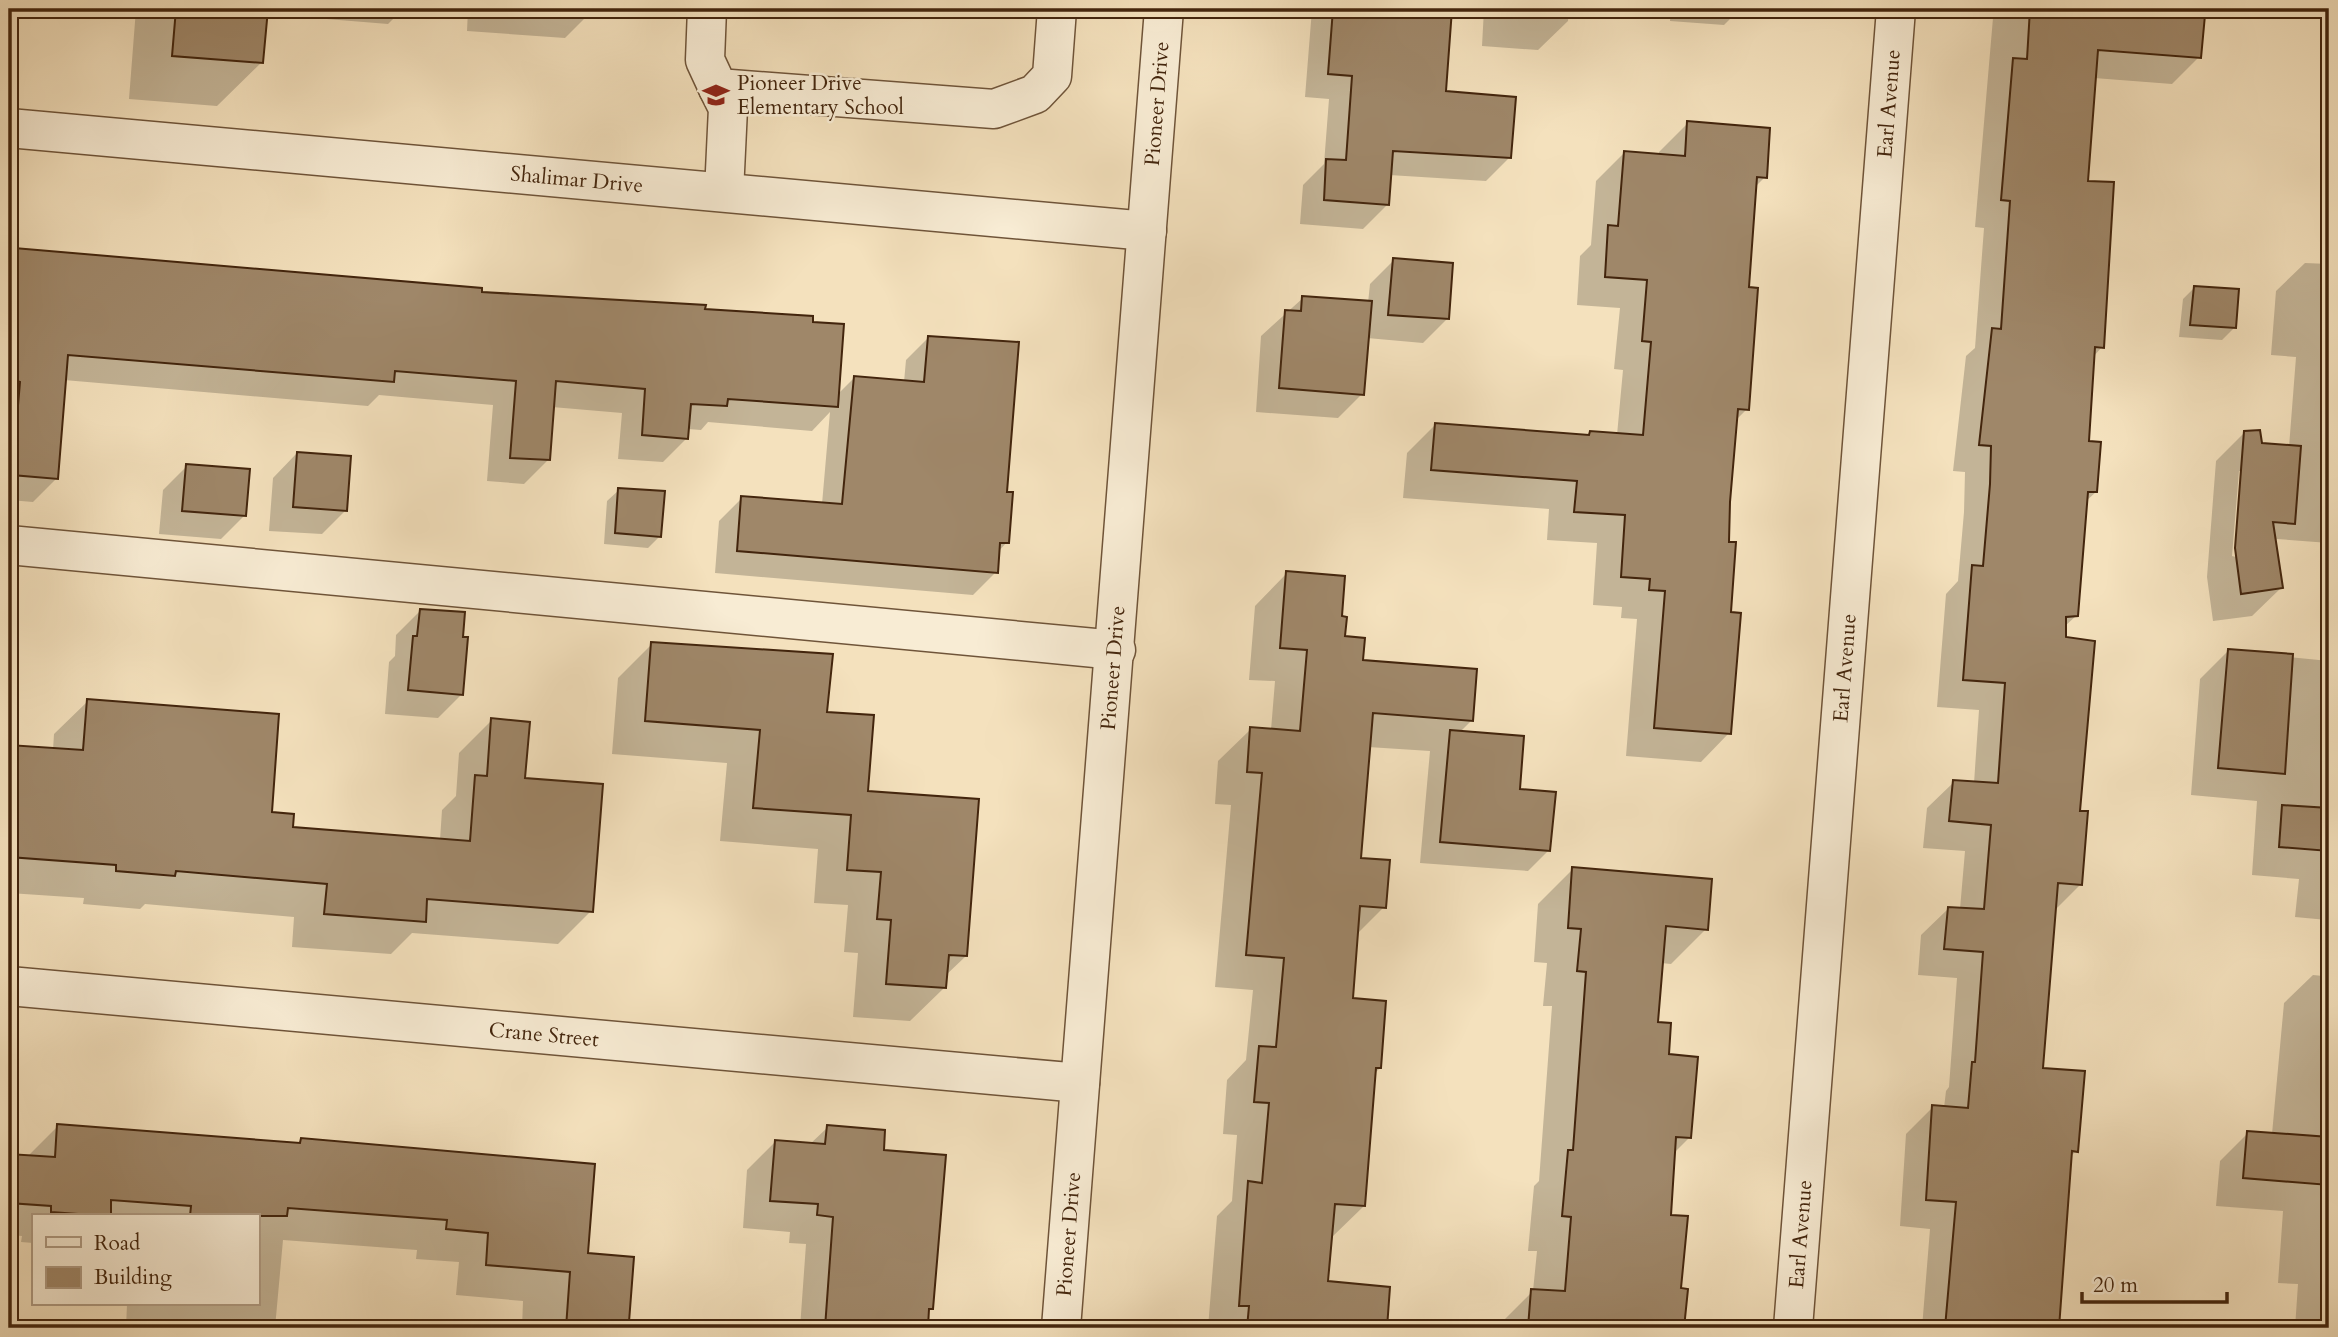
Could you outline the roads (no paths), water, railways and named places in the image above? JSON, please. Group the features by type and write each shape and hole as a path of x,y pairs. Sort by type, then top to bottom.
{"street":[{"path":"707,9 705,61 728,108 724,192"},
{"path":"718,88 994,109 1035,94 1052,76 1057,9"},
{"name":"Pioneer Drive","path":"1061,1328 1164,9"},
{"name":"Earl Avenue","path":"1793,1328 1896,9"},
{"name":"Shalimar Drive","path":"9,128 1147,230"},
{"path":"9,545 1116,650"},
{"name":"Crane Street","path":"9,986 1080,1083"}],"place":[{"name":"Pioneer Drive Elementary School","path":"716,95"}]}
